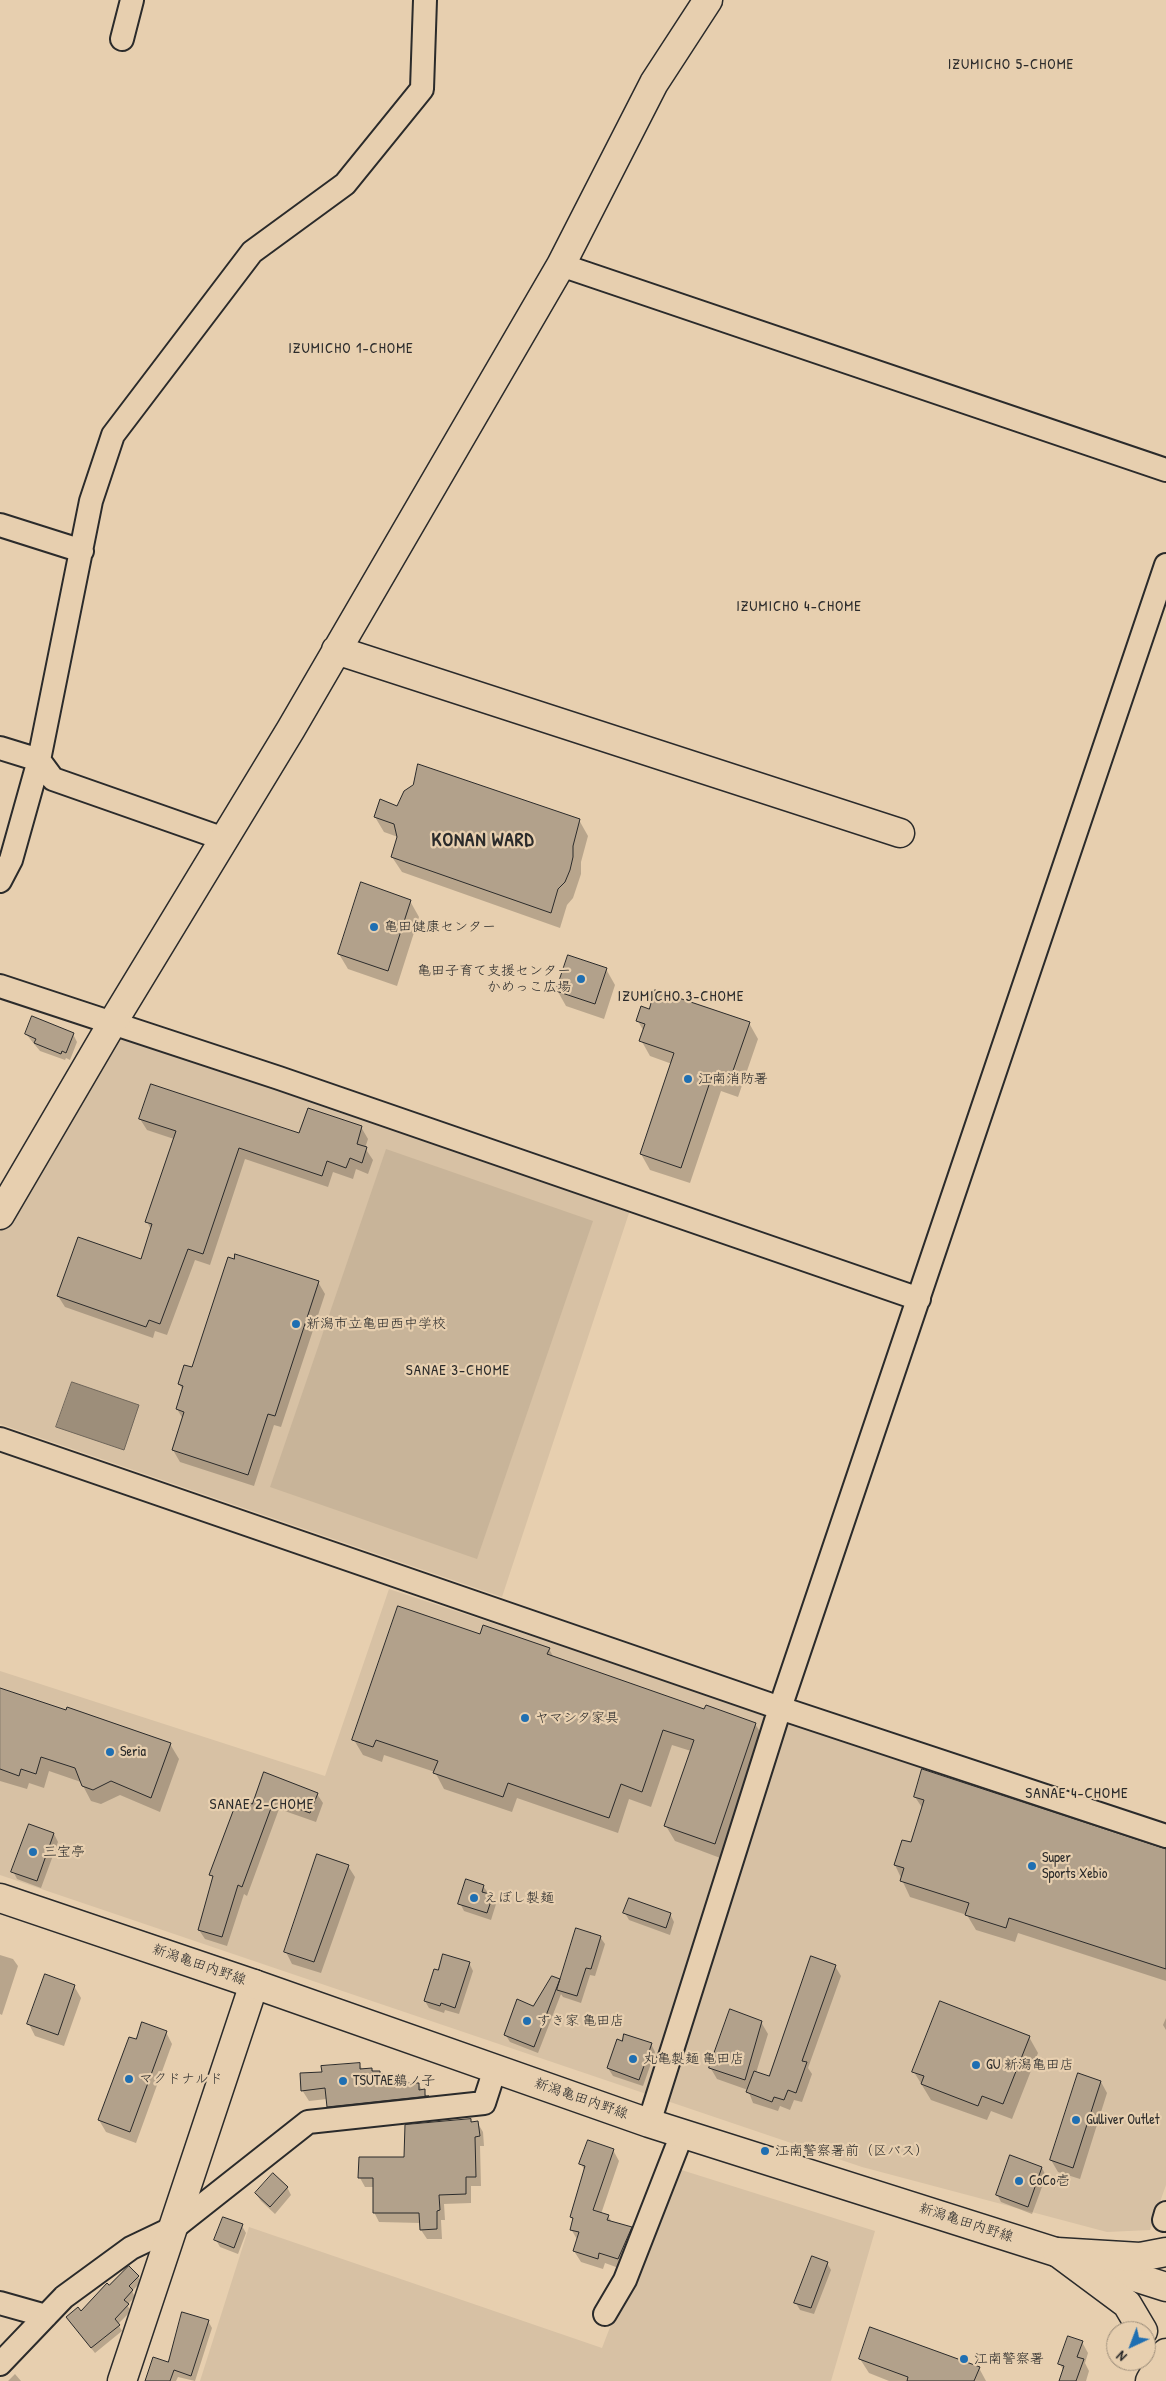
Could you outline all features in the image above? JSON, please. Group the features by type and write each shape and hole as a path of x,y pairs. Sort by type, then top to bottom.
{"main road":[{"path":"0,1215 113,1022 336,650 561,265 654,83 708,0"},
{"path":"336,650 900,833"},
{"name":"新潟亀田内野線","path":"0,1898 254,1984 649,2123 1166,2287"},
{"path":"122,2381 175,2227 254,1984"},
{"path":"1056,2252 1140,2257 1166,2252"},
{"path":"1056,2252 1127,2304 1137,2321"},
{"path":"1150,2381 1166,2353"}],"street":[{"path":"122,40 132,0"},
{"path":"0,881 11,860 39,760 91,501 113,435 252,252 345,184 422,89 425,0"},
{"path":"561,265 1166,470"},
{"path":"0,525 82,552"},
{"path":"649,2123 780,1708 1166,565"},
{"path":"0,748 39,760 53,780 224,839"},
{"path":"0,986 113,1022 919,1299"},
{"path":"0,1439 780,1708 1166,1836"},
{"path":"0,2364 64,2297 131,2248 175,2227 308,2122 484,2103 495,2069"},
{"path":"605,2314 625,2280 682,2134"},
{"path":"0,2303 46,2316"}],"shaded area":[{"name":"新潟市立亀田西中学校","path":"121,1033 632,1204 502,1597 0,1424 0,1223"},
{"path":"386,1149 593,1221 477,1559 270,1487"},
{"path":"72,1382 139,1405 124,1450 56,1427"},
{"path":"389,1589 1166,1846 1166,2185 1150,2230 1107,2232 862,2167 0,1875 0,1671 325,1776"},
{"path":"672,2167 875,2231 831,2381 200,2381 249,2227 602,2348"}],"building":[{"path":"418,764 580,819 573,846 570,870 565,882 558,889 551,913 391,857 397,837 394,824 374,817 380,799 397,806 404,791 413,785"},
{"name":"亀田健康センター","path":"361,882 411,900 388,971 338,954"},
{"name":"亀田子育て支援センター かめっこ広場","path":"568,955 607,968 595,1004 556,991"},
{"name":"江南消防署","path":"655,990 750,1022 729,1082 712,1076 681,1168 640,1154 674,1053 639,1041 645,1024 636,1021 641,1006 649,1009"},
{"path":"32,1016 74,1033 66,1053 62,1051 61,1054 34,1043 36,1039 25,1034"},
{"path":"151,1084 299,1133 308,1108 362,1126 357,1144 367,1147 362,1163 350,1158 346,1168 327,1161 322,1176 239,1148 203,1254 188,1249 160,1324 149,1320 146,1327 57,1296 78,1237 141,1259 152,1224 145,1222 176,1131 139,1119"},
{"path":"235,1254 319,1281 275,1416 268,1414 248,1475 172,1450 184,1412 176,1409 183,1386 178,1384 184,1365 192,1367 228,1257 234,1259"},
{"name":"ヤマシタ家具","path":"398,1606 480,1634 483,1625 550,1648 547,1654 704,1709 706,1705 756,1723 715,1844 664,1826 694,1740 663,1730 642,1792 621,1784 609,1818 508,1783 503,1797 433,1773 438,1761 376,1740 373,1747 352,1740"},
{"name":"Seria","path":"0,1688 66,1710 67,1707 171,1743 151,1798 111,1781 93,1790 82,1786 75,1768 41,1757 36,1774 21,1769 19,1776 0,1769"},
{"name":"Super Sports Xebio","path":"922,1769 1166,1849 1166,1969 1009,1918 1006,1928 965,1915 969,1903 900,1881 904,1868 894,1865 902,1840 911,1842 924,1800 914,1797"},
{"path":"264,1772 318,1793 310,1813 274,1800 242,1887 238,1885 222,1937 198,1930 213,1876 209,1875 238,1798 252,1804"},
{"name":"三宝亭","path":"29,1824 54,1833 37,1881 11,1872"},
{"path":"317,1854 349,1865 314,1962 284,1952"},
{"path":"466,1879 484,1885 482,1892 493,1895 487,1913 458,1904"},
{"path":"629,1898 671,1913 666,1928 623,1913"},
{"path":"576,1928 601,1936 591,1969 586,1968 577,1996 557,1990"},
{"path":"443,1954 470,1962 455,2008 441,2003 440,2006 424,2001 434,1969 438,1970"},
{"path":"811,1956 836,1965 802,2061 807,2062 796,2093 788,2090 784,2100 774,2097 772,2102 746,2092 754,2071 769,2076"},
{"path":"45,1974 75,1985 58,2035 27,2024"},
{"path":"552,1976 560,1979 534,2047 504,2035 517,1999 533,2006"},
{"path":"940,2001 1030,2036 1003,2104 982,2096 978,2106 921,2084 924,2076 912,2072"},
{"path":"730,2009 762,2021 745,2080 709,2068"},
{"path":"142,2022 167,2031 130,2132 98,2120 129,2037 136,2039"},
{"path":"624,2034 652,2043 639,2080 607,2068 617,2039 622,2041"},
{"name":"TSUTAE鵜ノ子","path":"360,2063 360,2069 372,2068 372,2071 380,2071 380,2074 385,2074 386,2080 406,2080 406,2083 419,2083 419,2090 425,2089 425,2096 429,2096 327,2107 325,2088 301,2091 300,2073 322,2072 321,2066"},
{"name":"Gulliver Outlet","path":"1078,2073 1101,2081 1073,2168 1050,2160"},
{"path":"471,2119 471,2122 478,2121 480,2136 475,2137 476,2177 466,2177 466,2194 439,2195 440,2210 437,2211 437,2229 420,2230 419,2213 373,2213 373,2178 358,2178 359,2157 404,2157 405,2125"},
{"path":"588,2140 614,2149 593,2210 609,2215 607,2220 632,2227 618,2259 599,2253 598,2259 573,2251 579,2232 570,2230 573,2218 570,2217 585,2166 579,2164"},
{"name":"CoCo壱","path":"1010,2155 1042,2167 1028,2207 996,2195"},
{"path":"273,2173 288,2187 270,2207 255,2193"},
{"path":"223,2217 243,2224 234,2248 214,2240"},
{"path":"812,2256 828,2262 811,2308 794,2303"},
{"path":"129,2266 139,2276 129,2286 133,2290 124,2300 129,2304 115,2319 120,2325 91,2348 66,2317 78,2307 81,2311 107,2283 109,2285"},
{"path":"182,2312 209,2320 191,2376 174,2370 170,2381 145,2381 153,2357 168,2362"},
{"path":"870,2327 980,2367 974,2381 907,2381 908,2377 859,2359"},
{"path":"1068,2336 1083,2341 1077,2357 1084,2359 1076,2381 1059,2381 1064,2366 1058,2364"}],"place":[{"name":"亀田健康センター","path":"374,927"},
{"name":"亀田子育て支援センター かめっこ広場","path":"581,979"},
{"name":"江南消防署","path":"688,1079"},
{"name":"新潟市立亀田西中学校","path":"296,1324"},
{"name":"ヤマシタ家具","path":"525,1718"},
{"name":"Seria","path":"110,1752"},
{"name":"三宝亭","path":"33,1852"},
{"name":"Super Sports Xebio","path":"1032,1866"},
{"name":"えぼし製麺","path":"474,1898"},
{"name":"すき家 亀田店","path":"527,2021"},
{"name":"丸亀製麺 亀田店","path":"633,2059"},
{"name":"GU 新潟亀田店","path":"976,2065"},
{"name":"マクドナルド","path":"129,2079"},
{"name":"TSUTAE鵜ノ子","path":"343,2081"},
{"name":"Gulliver Outlet","path":"1076,2120"},
{"name":"江南警察署前（区バス）","path":"765,2151"},
{"name":"CoCo壱","path":"1019,2181"},
{"name":"江南警察署","path":"964,2359"}],"district":[{"name":"IZUMICHO 5-CHOME","path":"1011,65"},
{"name":"IZUMICHO 1-CHOME","path":"351,349"},
{"name":"IZUMICHO 4-CHOME","path":"799,607"},
{"name":"KONAN WARD","path":"483,841"},
{"name":"IZUMICHO 3-CHOME","path":"681,997"},
{"name":"SANAE 3-CHOME","path":"458,1371"},
{"name":"SANAE 4-CHOME","path":"1077,1794"},
{"name":"SANAE 2-CHOME","path":"262,1805"}]}
